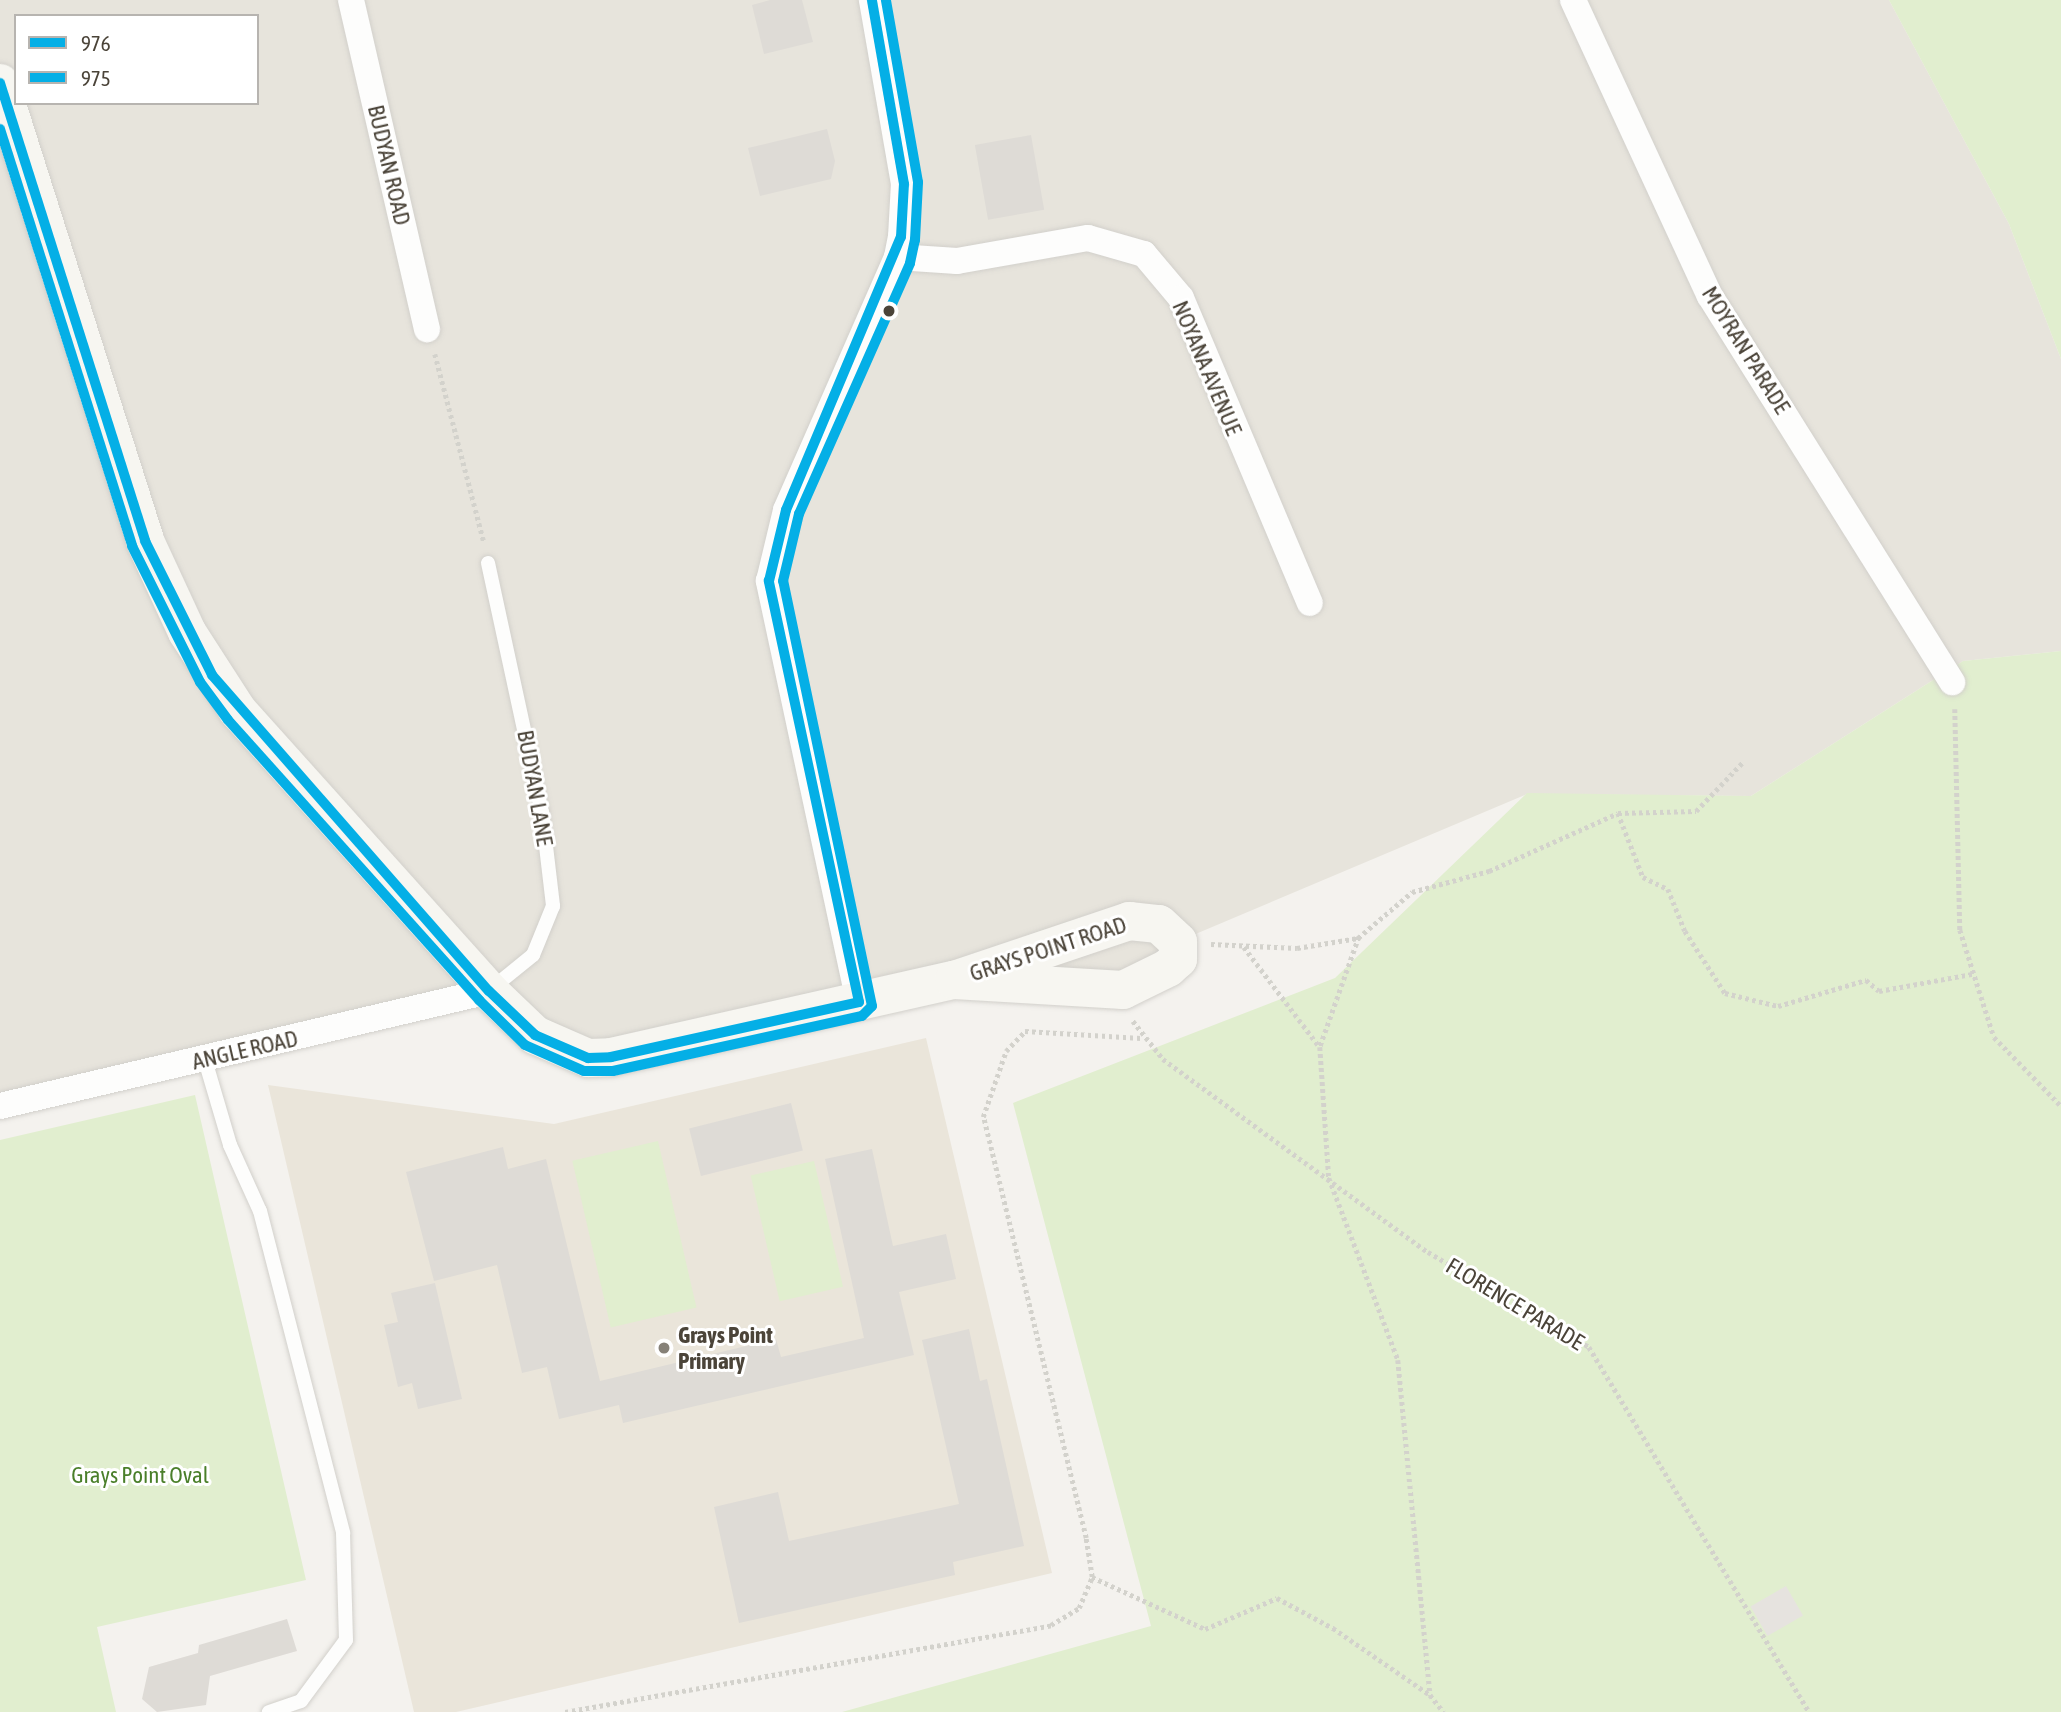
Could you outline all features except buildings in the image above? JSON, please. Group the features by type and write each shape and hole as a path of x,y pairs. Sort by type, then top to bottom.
{"street":[{"name":"BUDYAN ROAD","path":"351,0 427,329"},
{"path":"859,1002 769,581 786,510 897,257 904,184 872,0"},
{"name":"MOYRAN PARADE","path":"1573,0 1710,296 1952,682"},
{"name":"GRAYS POINT ROAD","path":"0,83 145,541 187,632 238,711 489,991 535,1034 588,1058 954,980 1129,921 1159,924 1178,942 1178,959 1168,968 1123,990 954,980"},
{"name":"NOYANA AVENUE","path":"897,257 957,261 1088,238 1144,254 1181,298 1310,603"},
{"name":"ANGLE ROAD","path":"0,1106 205,1060 489,991"}],"lane":[{"name":"BUDYAN LANE","path":"488,564 542,812 553,906 533,955 489,991"},
{"path":"205,1060 230,1145 260,1211 343,1533 346,1640 301,1702 269,1712"}],"path":[{"path":"427,329 452,404 488,564"},
{"path":"1952,682 1960,930 1994,1037 2061,1106"},
{"path":"1178,942 1297,948 1359,936 1412,892 1489,871 1619,813 1696,811 1743,762"},
{"path":"1619,813 1643,877 1668,889 1685,931 1725,993 1778,1006 1866,980 1879,991 1972,974"},
{"path":"1359,936 1320,1047 1329,1178 1398,1360 1430,1695"},
{"path":"1244,947 1320,1047"},
{"name":"FLORENCE PARADE","path":"1123,990 1141,1038 1163,1059 1428,1252 1589,1347 1809,1712"},
{"path":"565,1712 1051,1625 1079,1608 1092,1577 983,1117 1006,1051 1025,1031 1141,1038"},
{"path":"1092,1577 1205,1629 1277,1598 1334,1628 1430,1695 1444,1712"}],"shaded area":[{"path":"0,0 1889,0 2009,224 2061,359 2061,651 1963,661 1751,796 1527,794 1179,941 1168,968 954,980 611,1057 489,991 0,1106"},
{"name":"Grays Point Primary","path":"926,1038 1052,1573 456,1712 414,1712 268,1085 554,1124"},
{"path":"1786,1586 1803,1615 1767,1636 1750,1606"}],"green space":[{"path":"1889,0 2061,0 2061,359 2009,224"},
{"path":"2061,651 2061,1712 842,1712 1151,1626 1013,1103 1335,978 1527,793 1751,796 1963,661"},
{"name":"Grays Point Oval","path":"195,1095 306,1580 97,1627 116,1712 0,1712 0,1140"},
{"path":"658,1141 696,1308 611,1327 572,1161"},
{"path":"814,1161 843,1287 780,1301 751,1176"}],"transit line":[{"name":"976","path":"0,83 145,541 212,675 489,991 535,1035 588,1058 611,1057 859,1002 769,581 786,510 901,237 904,184 872,0"},
{"name":"975","path":"0,129 132,546 200,682 228,720 479,1000 525,1045 584,1071 613,1071 862,1016 872,1006 783,581 799,514 910,263 915,240 918,182 886,0"}],"place":[{"name":"Grays Point Primary","path":"664,1348"}]}
